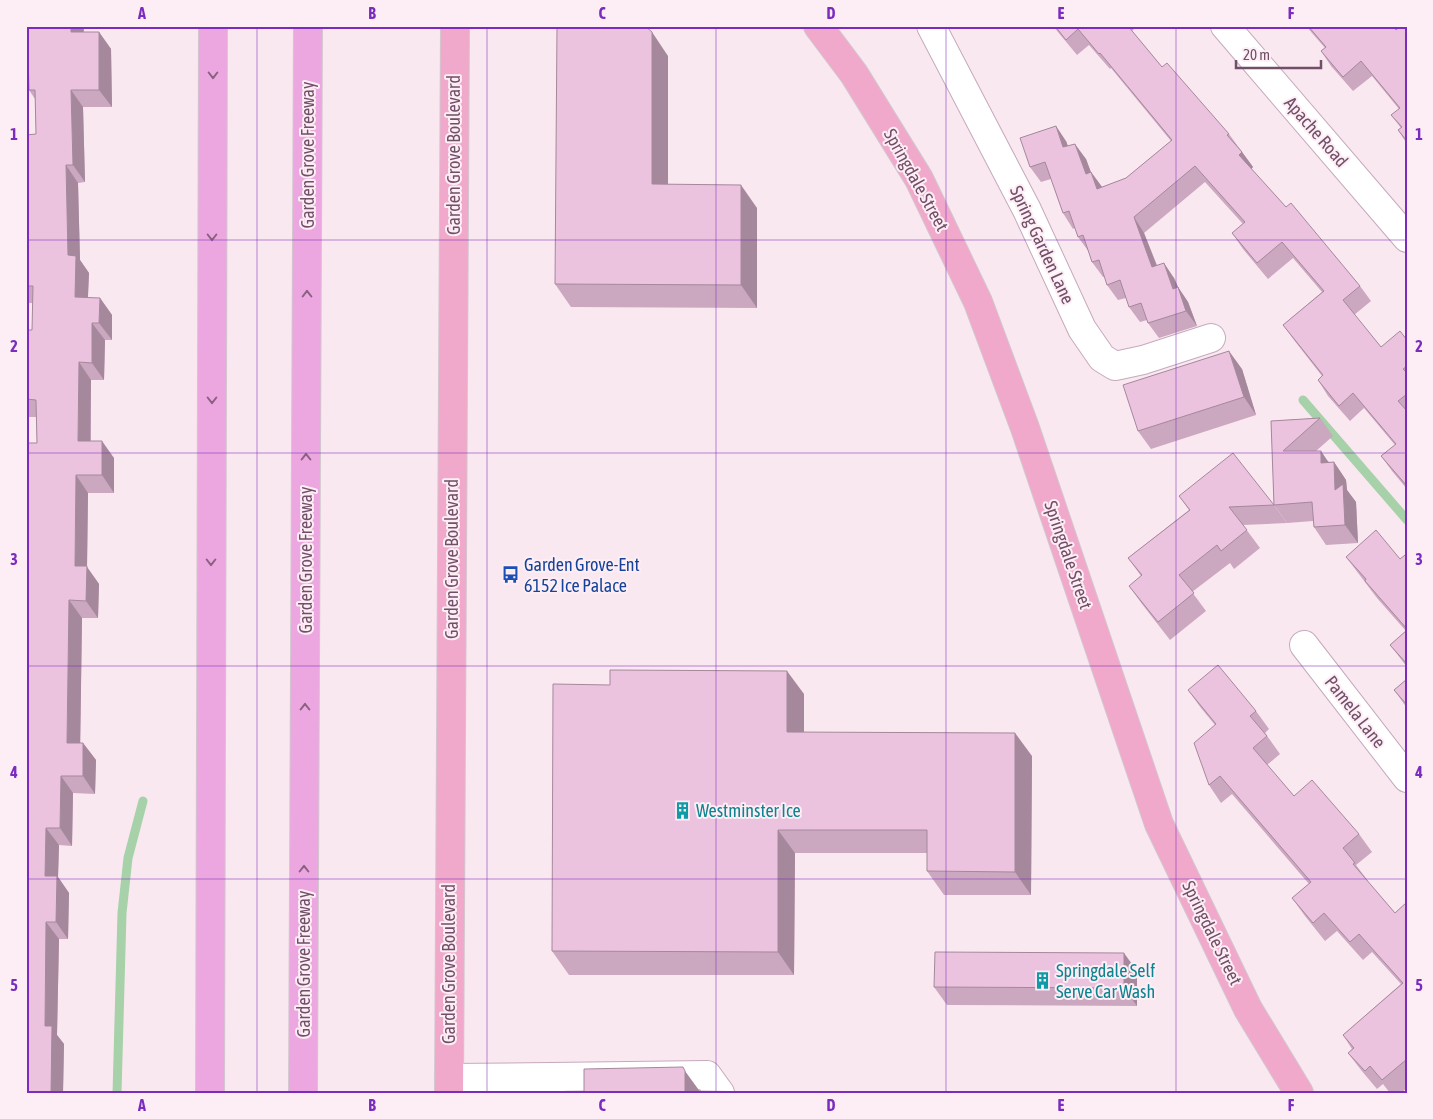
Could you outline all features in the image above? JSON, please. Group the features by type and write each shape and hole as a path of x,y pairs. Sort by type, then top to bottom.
{"highway":[{"path":"210,1093 213,26"},
{"name":"Garden Grove Freeway","path":"303,1093 308,26"}],"main road":[{"name":"Garden Grove Boulevard","path":"449,1086 455,26"},
{"name":"Springdale Street","path":"818,26 854,74 919,179 978,302 1025,428 1160,824 1248,1010 1300,1093"}],"street":[{"name":"Spring Garden Lane","path":"931,26 1027,210 1082,330 1102,358 1114,366 1143,360 1212,338"},
{"name":"Apache Road","path":"1224,26 1407,238"},
{"name":"Pamela Lane","path":"1304,645 1407,778"},
{"path":"449,1086 551,1085 707,1075 720,1093"}],"building":[{"path":"26,26 71,26 71,32 99,32 99,90 71,90 73,165 66,165 68,255 76,256 75,297 100,298 99,323 92,323 92,363 79,362 78,441 102,441 102,475 76,475 75,566 87,566 86,601 69,600 67,743 83,743 83,776 61,776 60,828 46,828 45,876 57,876 56,922 46,922 45,1026 52,1026 51,1093 26,1093 26,443 37,443 36,400 26,399 26,330 32,330 33,286 26,286 26,135 36,134 35,90 29,90"},
{"path":"557,26 645,26 652,32 652,184 741,185 741,285 555,284"},
{"path":"1055,26 1128,26 1162,67 1167,63 1229,134 1227,135 1242,152 1239,155 1286,207 1291,203 1360,286 1343,300 1381,347 1400,331 1407,340 1407,366 1403,369 1407,373 1407,394 1398,401 1407,411 1407,486 1381,456 1396,444 1353,393 1339,406 1318,380 1323,375 1283,325 1324,291 1282,242 1257,263 1232,233 1245,222 1195,166 1134,217 1152,267 1164,263 1173,289 1178,287 1186,311 1148,323 1141,303 1129,307 1120,280 1107,285 1099,260 1092,262 1083,235 1078,237 1069,211 1063,213 1045,162 1030,167 1020,138 1056,126 1063,147 1075,144 1086,174 1091,172 1097,189 1126,178 1172,140 1078,29 1066,40"},
{"path":"1308,26 1392,26 1396,30 1401,26 1407,26 1407,141 1398,130 1402,127 1391,115 1400,108 1361,61 1343,77 1321,51 1326,47"},
{"path":"1229,351 1244,397 1138,431 1123,385"},
{"path":"1320,418 1283,451 1321,451 1321,463 1334,462 1335,490 1343,484 1345,525 1314,527 1312,502 1274,505 1271,421"},
{"path":"1233,453 1274,505 1229,507 1247,530 1221,551 1217,545 1179,575 1194,593 1158,622 1129,586 1142,575 1128,558 1190,510 1179,496"},
{"path":"1376,530 1400,559 1407,555 1407,629 1346,557"},
{"path":"1407,630 1407,664 1390,645"},
{"path":"1218,665 1256,711 1250,716 1267,736 1253,748 1294,796 1312,780 1359,834 1343,848 1355,863 1353,864 1395,913 1407,902 1407,1059 1382,1080 1370,1066 1365,1071 1348,1053 1354,1048 1343,1035 1403,983 1359,934 1350,942 1324,913 1313,923 1292,898 1311,882 1220,776 1209,785 1194,743 1216,724 1188,690"},
{"name":"Westminster Ice","path":"610,670 787,671 787,732 1015,733 1015,872 927,871 927,830 778,830 778,952 552,951 553,684 610,685"},
{"path":"1407,679 1407,705 1394,690"},
{"path":"935,952 1124,953 1124,988 934,987"},
{"path":"683,1067 685,1071 685,1091 859,1093 584,1093 584,1069"}],"waterway":[{"path":"1303,400 1407,520"},
{"path":"117,1093 122,913 128,858 143,801"}],"place":[{"name":"Garden Grove-Ent 6152 Ice Palace","path":"510,575"},
{"name":"Westminster Ice","path":"682,811"},
{"name":"Springdale Self Serve Car Wash","path":"1042,981"}]}
